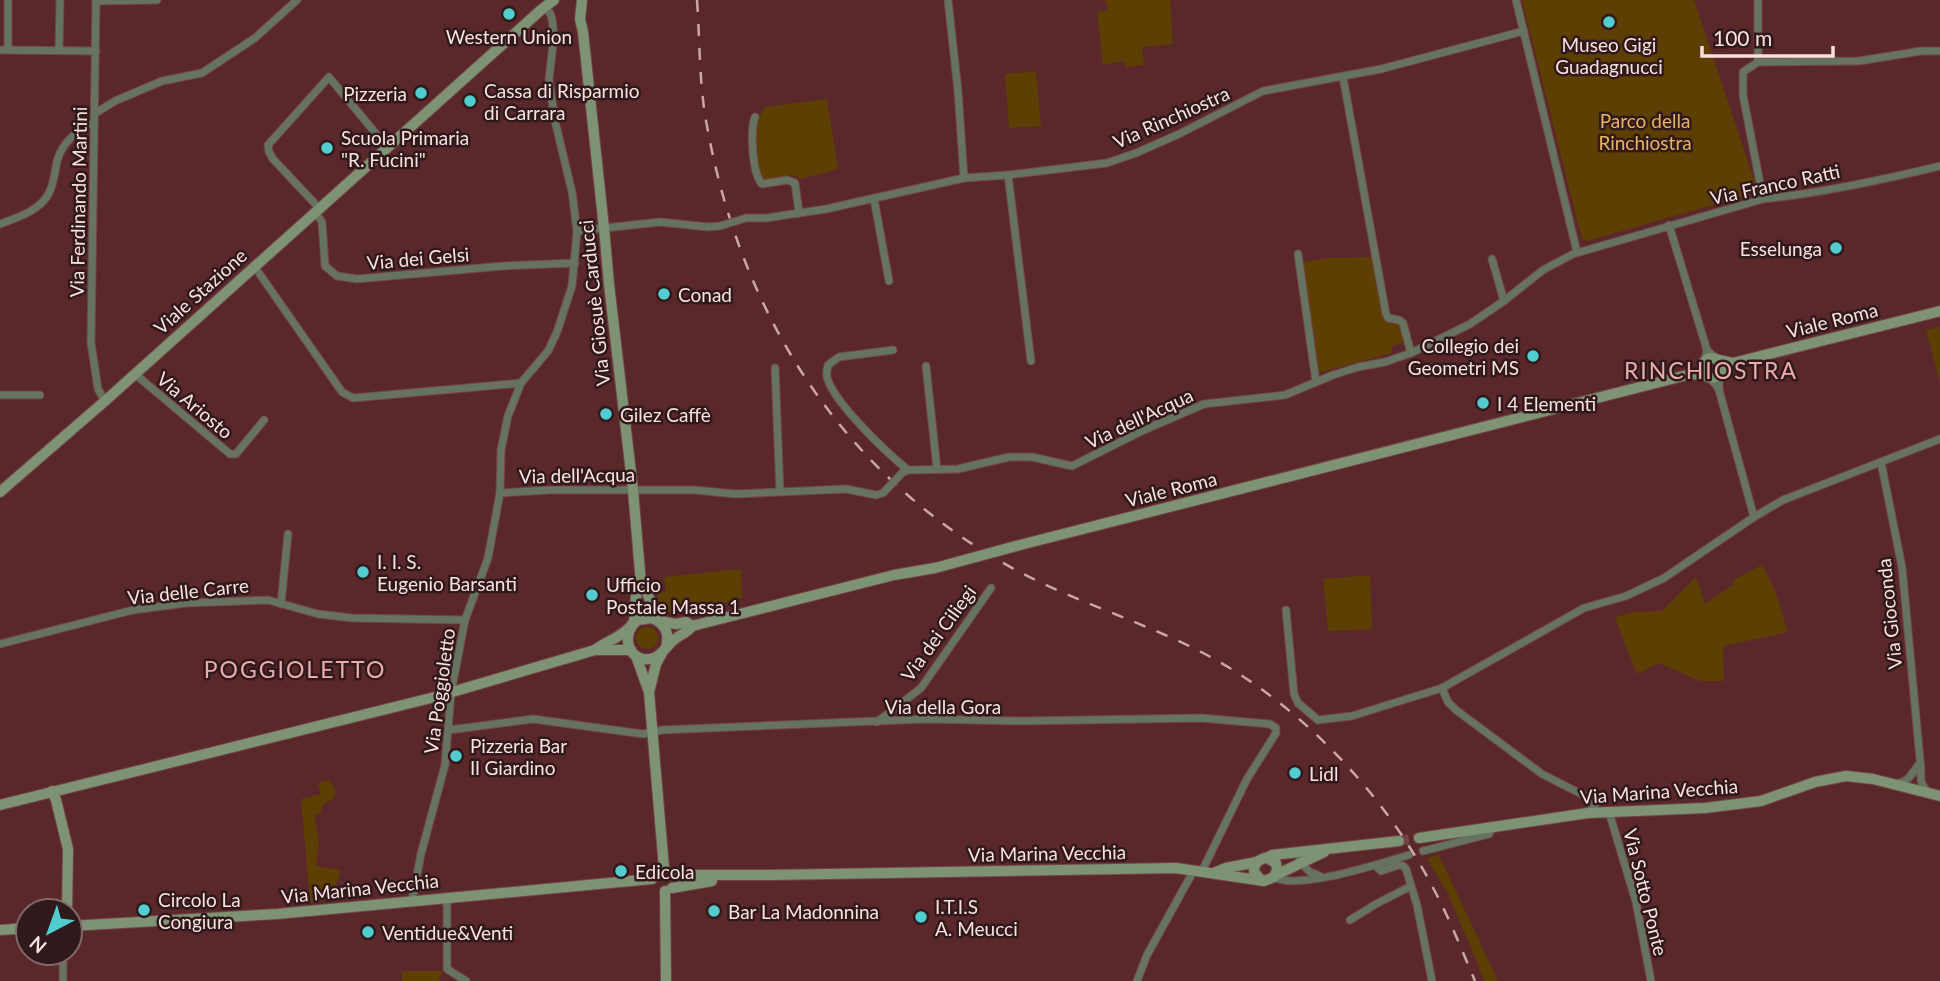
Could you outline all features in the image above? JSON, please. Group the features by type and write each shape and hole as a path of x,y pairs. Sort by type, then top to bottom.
{"main road":[{"name":"Viale Stazione","path":"0,492 554,0"},
{"name":"Via Giosuè Carducci","path":"582,0 580,19 633,490 641,584 647,591 651,608 659,621"},
{"name":"Viale Roma","path":"659,621 676,624 686,622 692,626 894,575 935,568 1691,374 1711,366 1733,363 1940,311"},
{"name":"Via Giosuè Carducci","path":"632,624 636,592 641,584"},
{"path":"0,804 451,693 595,650 633,653 650,659 664,650 667,632 659,621 645,618 595,650"},
{"path":"632,624 627,637 649,692 669,871 676,881 668,890 666,981"},
{"path":"649,692 656,664 664,650 677,636 692,626"},
{"name":"Via Marina Vecchia","path":"1419,838 1588,813 1705,808 1760,801 1815,782 1846,776 1873,779 1935,795"},
{"path":"52,791 68,849 67,897"},
{"name":"Via Marina Vecchia","path":"1216,872 1293,851 1399,841"},
{"name":"Via Marina Vecchia","path":"1275,876 1328,849"},
{"path":"1262,860 1276,863 1275,876 1268,881 1261,880 1254,872 1262,860"},
{"name":"Via Marina Vecchia","path":"669,871 714,875 1176,868 1261,880"},
{"path":"668,890 657,889 652,879 655,872 669,871"},
{"name":"Via Marina Vecchia","path":"668,890 714,881 879,874"},
{"name":"Via Marina Vecchia","path":"84,925 277,914 652,879"}],"street":[{"path":"8,0 4,50 96,51"},
{"path":"59,50 60,0"},
{"name":"Via Ferdinando Martini","path":"105,401 98,389 91,343 96,1 157,0"},
{"path":"94,114 115,101 162,81 202,73 255,38 297,0"},
{"path":"948,0 964,178"},
{"path":"1516,0 1577,252"},
{"path":"1758,0 1758,62"},
{"name":"Via Poggioletto","path":"412,900 445,765 451,693 465,620 488,558 500,493 500,450 508,416 521,383 548,351 572,286 577,231 572,192 553,107 549,79 554,36 550,13 544,7"},
{"name":"Via Rinchiostra","path":"577,231 660,222 720,226 746,218 766,218 826,209 964,178 1107,163 1168,139 1263,91 1343,77 1431,57 1524,31"},
{"path":"1763,199 1743,95 1743,72 1758,62 1859,61 1921,51 1940,51"},
{"path":"317,210 274,159 268,145 329,77 387,147"},
{"path":"1343,77 1386,314 1388,318 1403,323 1411,353"},
{"path":"755,117 751,126 756,177 762,184 787,180 795,183 799,213"},
{"path":"0,224 37,207 49,194 62,148 81,128 93,123"},
{"name":"Via Franco Ratti","path":"1577,252 1763,199 1938,167"},
{"path":"1008,175 1031,361"},
{"path":"874,199 889,281"},
{"name":"Via dei Gelsi","path":"317,210 322,222 325,266 337,275 357,279 575,262"},
{"path":"1669,225 1754,517"},
{"name":"Via dell'Acqua","path":"500,493 550,490 694,490 736,494 846,489 876,495 883,493 906,471 958,469 1009,457 1032,457 1072,466 1204,404 1285,395 1358,367 1411,353 1470,324 1543,270 1577,252"},
{"path":"1298,254 1316,382"},
{"path":"1492,259 1504,301"},
{"path":"254,266 342,392 353,397 521,383"},
{"path":"893,350 839,357 828,365 827,377 835,392 871,436 906,471"},
{"path":"926,366 937,470"},
{"path":"775,368 780,492"},
{"name":"Via Ariosto","path":"135,374 230,454 236,454 264,420"},
{"path":"0,396 40,395"},
{"path":"1286,610 1294,694 1298,703 1318,720 1352,716 1442,688 1584,608 1626,596 1664,578 1783,500 1940,439"},
{"name":"Via Gioconda","path":"1881,462 1902,567 1920,781 1923,787 1935,795"},
{"path":"281,604 288,534"},
{"name":"Via dei Ciliegi","path":"877,722 921,688 991,587"},
{"name":"Via delle Carre","path":"0,644 133,610 187,603 268,600 318,614 352,618 465,620"},
{"path":"1442,688 1448,702 1456,710 1542,774 1595,801 1588,813"},
{"name":"Via della Gora","path":"449,730 533,719 643,734 662,730 926,719 1023,721 1201,718 1270,724 1276,729 1276,733 1247,779 1198,870"},
{"path":"1895,784 1911,777 1920,763"},
{"name":"Via Sotto Ponte","path":"1609,812 1636,901 1651,981"},
{"path":"1423,851 1489,834 1493,826"},
{"path":"1293,851 1310,872 1324,877"},
{"path":"1275,876 1282,881 1324,877 1409,855"},
{"path":"1375,865 1381,871 1403,866 1419,916 1432,981"},
{"path":"1137,981 1147,955 1198,870"},
{"path":"1350,920 1411,886"},
{"path":"447,897 447,969 466,981"}],"green space":[{"path":"1105,0 1170,0 1173,44 1142,47 1144,65 1126,67 1124,61 1103,65 1097,12 1108,10"},
{"name":"Parco della Rinchiostra","path":"1522,0 1694,0 1758,192 1587,241 1582,239"},
{"path":"1036,71 1041,126 1009,128 1005,74"},
{"path":"827,99 838,169 800,179 792,175 763,180 759,175 755,124 765,107"},
{"path":"1374,257 1386,322 1401,323 1406,342 1392,346 1392,353 1318,373 1303,262 1328,258"},
{"path":"1940,327 1940,383 1926,330"},
{"path":"1762,565 1775,590 1788,632 1724,646 1724,681 1700,681 1659,663 1637,674 1615,617 1633,612 1662,611 1696,577 1705,604 1734,584 1733,580"},
{"path":"741,569 742,598 674,616 659,604 657,593 666,592 664,577"},
{"path":"1370,575 1372,629 1328,631 1323,579"},
{"path":"647,627 655,630 658,638 655,646 647,649 639,646 636,638 639,630"},
{"path":"330,780 336,794 322,805 321,813 314,815 319,840 316,866 341,870 331,899 310,902 301,799 321,794 318,783"},
{"path":"1439,855 1498,981 1485,981 1448,894 1427,858"},
{"path":"402,971 443,971 439,981 402,981"}],"tunnel":[{"path":"1399,841 1419,838"}],"railway":[{"path":"697,0 704,111 722,193 744,258 771,319 804,376 843,429 889,478 940,522 998,560 1049,586 1205,654 1273,698 1304,724 1362,783 1411,849 1443,908 1475,981"}],"place":[{"name":"Western Union","path":"509,14"},
{"name":"Museo Gigi Guadagnucci","path":"1609,22"},
{"name":"Pizzeria","path":"421,93"},
{"name":"Cassa di Risparmio di Carrara","path":"470,101"},
{"name":"Scuola Primaria \"R. Fucini\"","path":"327,148"},
{"name":"Esselunga","path":"1836,248"},
{"name":"Conad","path":"664,294"},
{"name":"Collegio dei Geometri MS","path":"1533,356"},
{"name":"I 4 Elementi","path":"1483,403"},
{"name":"Gilez Caffè","path":"606,414"},
{"name":"I. I. S. Eugenio Barsanti","path":"363,572"},
{"name":"Ufficio Postale Massa 1","path":"592,595"},
{"name":"Pizzeria Bar Il Giardino","path":"456,756"},
{"name":"Lidl","path":"1295,773"},
{"name":"Edicola","path":"621,871"},
{"name":"Circolo La Congiura","path":"144,910"},
{"name":"Bar La Madonnina","path":"714,911"},
{"name":"I.T.I.S A. Meucci","path":"921,917"},
{"name":"Ventidue&Venti","path":"368,932"}],"district":[{"name":"RINCHIOSTRA","path":"1711,370"},
{"name":"POGGIOLETTO","path":"295,669"}]}
